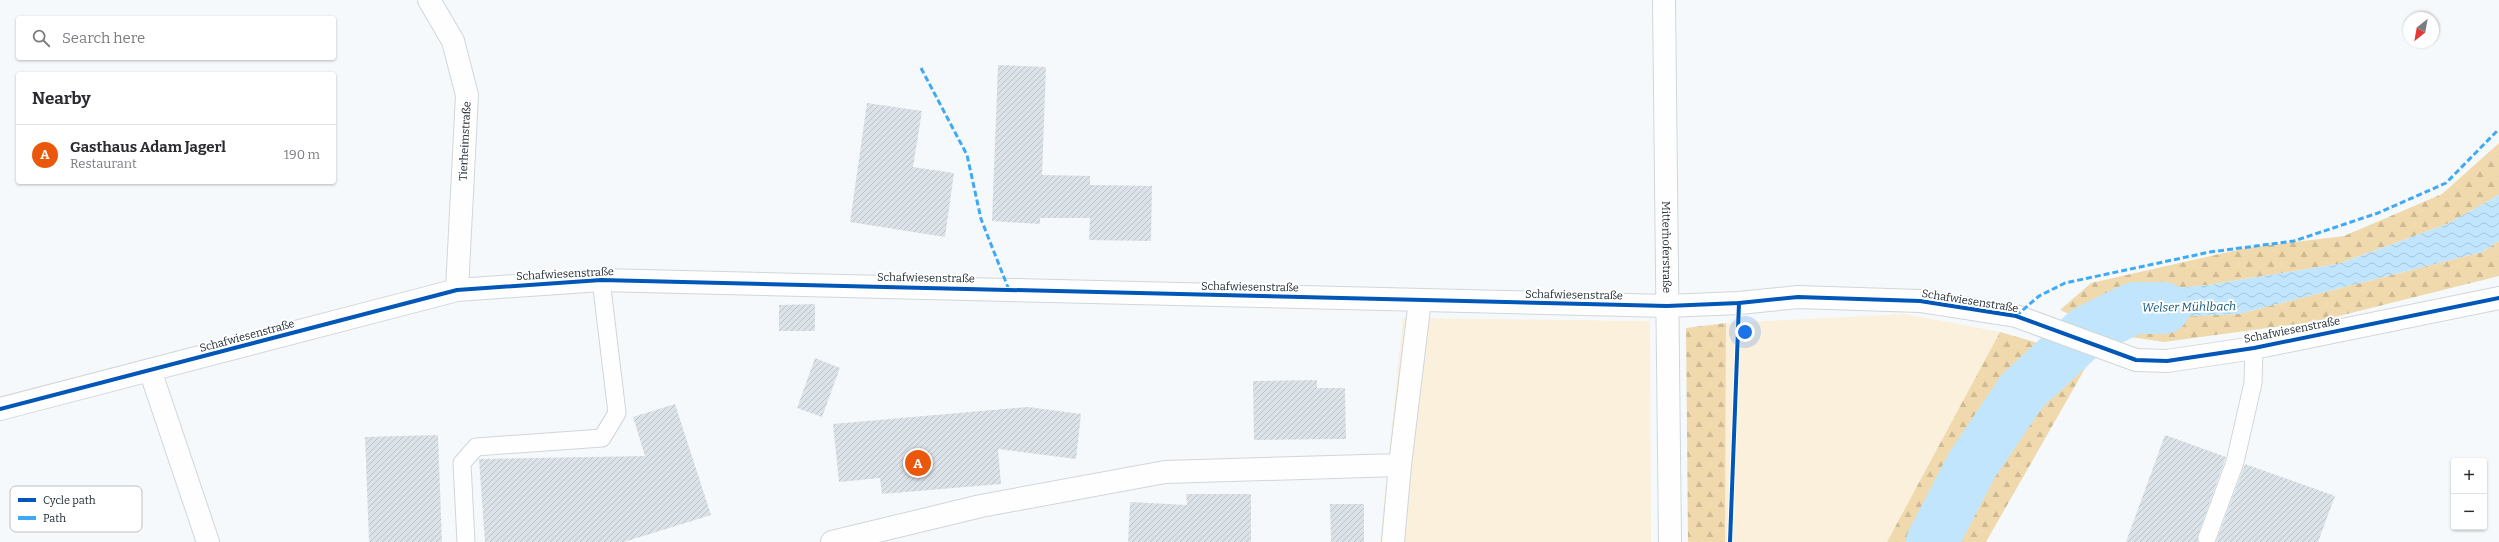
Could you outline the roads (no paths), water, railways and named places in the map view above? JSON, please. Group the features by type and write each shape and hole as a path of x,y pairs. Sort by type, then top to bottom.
{"street":[{"name":"Tierheimstraße","path":"429,0 453,41 467,95 457,290"},
{"name":"Mitterhoferstraße","path":"1664,0 1670,542"},
{"name":"Schafwiesenstraße","path":"0,409 457,290 601,280 1667,306 1739,303 1798,297 1920,301 2016,316 2136,360 2167,361 2254,348 2499,298"},
{"path":"1393,542 1400,465 1420,300"},
{"path":"150,370 208,542"},
{"path":"832,542 981,506 1165,472 1400,465"}],"lane":[{"path":"466,542 462,463 476,447 602,438 617,413 601,280"},
{"path":"2207,538 2235,462 2254,383 2254,348"}],"water":[{"path":"2499,195 2499,241 2482,252 2238,314 2133,319 2117,335 2089,323 2121,293 2208,285 2338,264 2447,224"}],"waterway":[{"name":"Welser Mühlbach","path":"1932,542 1972,465 2022,391 2087,331 2134,308 2164,308"}],"place":[{"name":"Gasthaus Adam Jagerl","path":"918,463"}]}
